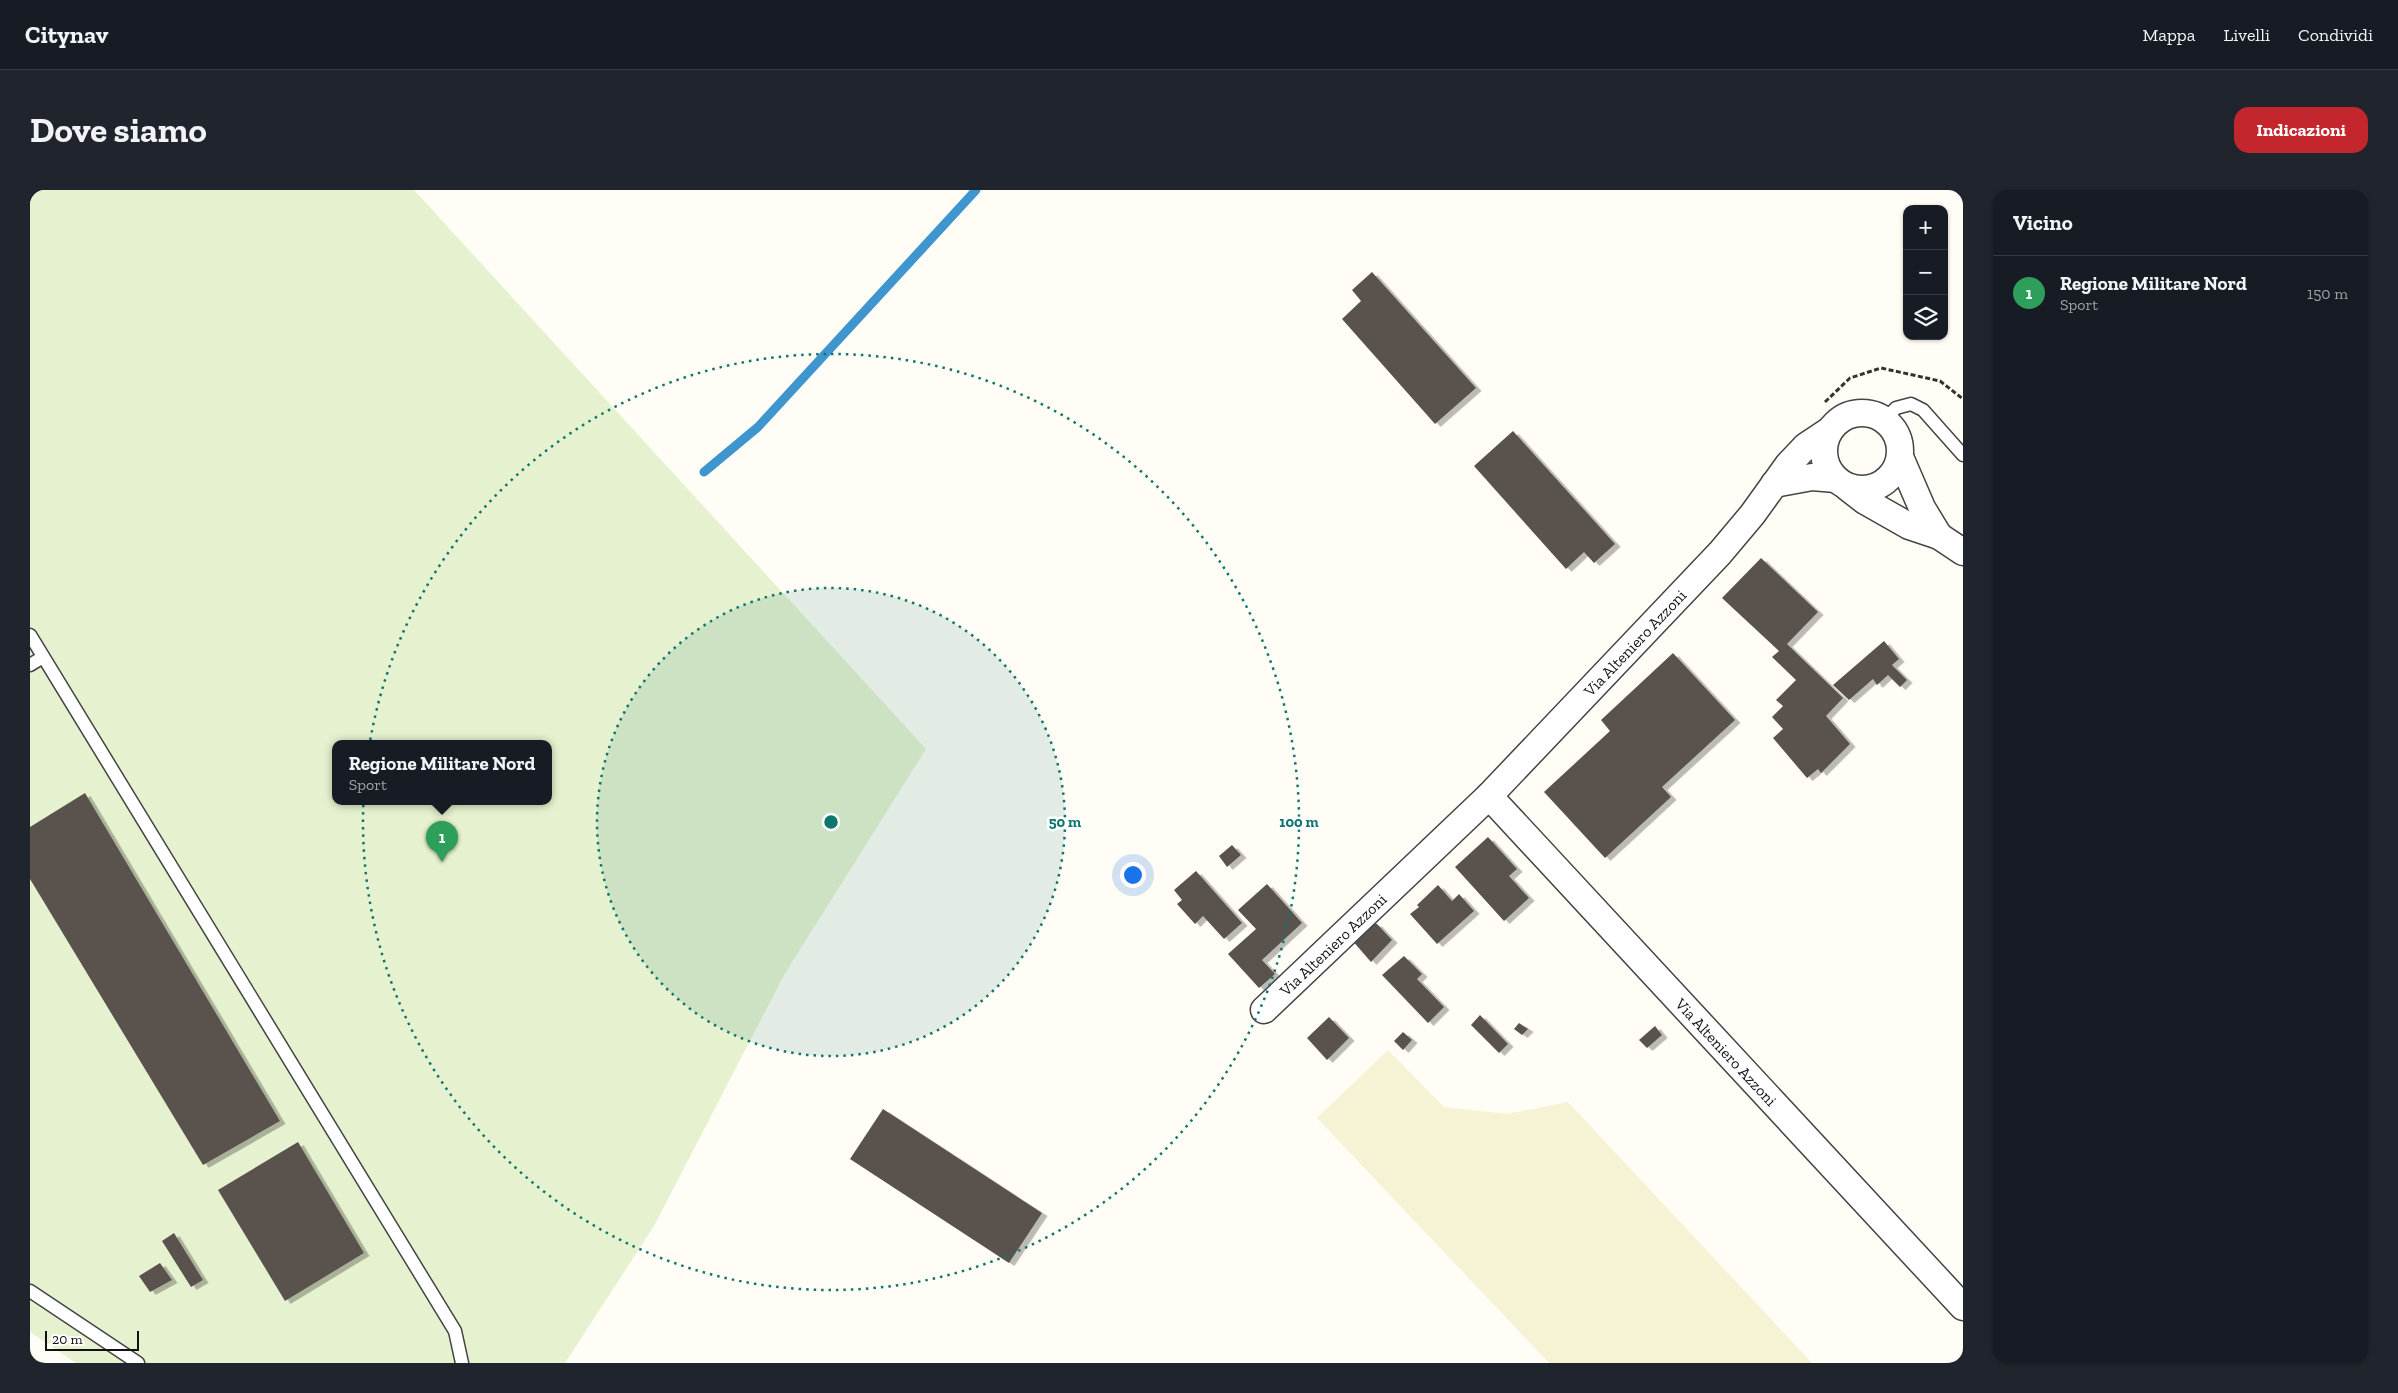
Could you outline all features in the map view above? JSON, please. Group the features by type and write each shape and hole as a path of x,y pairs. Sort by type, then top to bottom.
{"street":[{"path":"1938,536 1922,508 1900,457 1899,443 1894,430 1884,420 1873,415 1861,413 1839,421 1830,430 1825,442 1824,455 1828,468 1842,483 1865,501 1909,526 1938,536 1963,552"},
{"name":"Via Alteniero Azzoni","path":"1264,1010 1488,796 1720,553 1752,515 1788,465 1806,446 1830,430"},
{"path":"1774,484 1812,477 1868,488 1887,480 1895,470 1900,457"},
{"name":"Via Alteniero Azzoni","path":"1488,796 1963,1307"}],"lane":[{"path":"1884,420 1896,408 1911,404 1924,410 1963,455"},
{"path":"30,636 455,1331 462,1363"},
{"path":"30,665 43,657"},
{"path":"30,1291 138,1363"}],"shaded area":[{"path":"1388,1050 1444,1107 1507,1114 1568,1102 1812,1363 1549,1363 1317,1118"}],"green space":[{"path":"30,190 414,190 926,749 784,975 654,1226 565,1363 76,1363 30,1332"}],"building":[{"path":"1372,272 1476,388 1435,424 1342,319 1361,301 1352,290"},
{"path":"1513,431 1615,544 1594,563 1584,552 1566,569 1474,466"},
{"path":"1761,558 1818,612 1787,644 1843,698 1826,716 1850,744 1821,773 1818,769 1807,778 1773,738 1783,729 1772,717 1783,706 1776,700 1796,680 1772,657 1779,651 1722,598"},
{"path":"1884,641 1899,659 1892,665 1907,680 1900,687 1888,675 1877,685 1873,679 1849,700 1833,685"},
{"path":"1673,653 1735,720 1662,787 1671,797 1605,858 1544,792 1610,731 1601,720"},
{"path":"85,793 280,1121 203,1165 30,879 30,827"},
{"path":"1488,837 1517,869 1509,876 1529,898 1504,921 1455,867"},
{"path":"1232,845 1241,855 1227,867 1219,856"},
{"path":"1196,871 1242,923 1224,939 1203,916 1195,924 1177,904 1182,900 1174,890"},
{"path":"1267,884 1302,923 1262,960 1275,974 1259,988 1228,954 1256,929 1238,910"},
{"path":"1438,885 1452,901 1459,894 1474,911 1437,944 1410,914 1419,907 1417,905"},
{"path":"1370,922 1377,924 1392,940 1371,962 1351,939"},
{"path":"1404,956 1422,974 1417,979 1444,1007 1428,1023 1382,975"},
{"path":"1480,1015 1508,1044 1499,1053 1471,1025"},
{"path":"1329,1017 1349,1038 1327,1060 1307,1038"},
{"path":"1519,1023 1528,1029 1522,1035 1514,1029"},
{"path":"1655,1026 1662,1035 1647,1048 1639,1040"},
{"path":"1403,1032 1412,1040 1403,1050 1394,1041"},
{"path":"883,1109 1042,1213 1009,1263 850,1159"},
{"path":"298,1142 364,1253 285,1301 218,1190"},
{"path":"174,1233 203,1280 191,1287 162,1241"},
{"path":"160,1263 172,1280 150,1292 139,1276"}],"waterway":[{"path":"704,472 758,427 976,190"}],"place":[{"name":"Regione Militare Nord","path":"442,862"}]}
